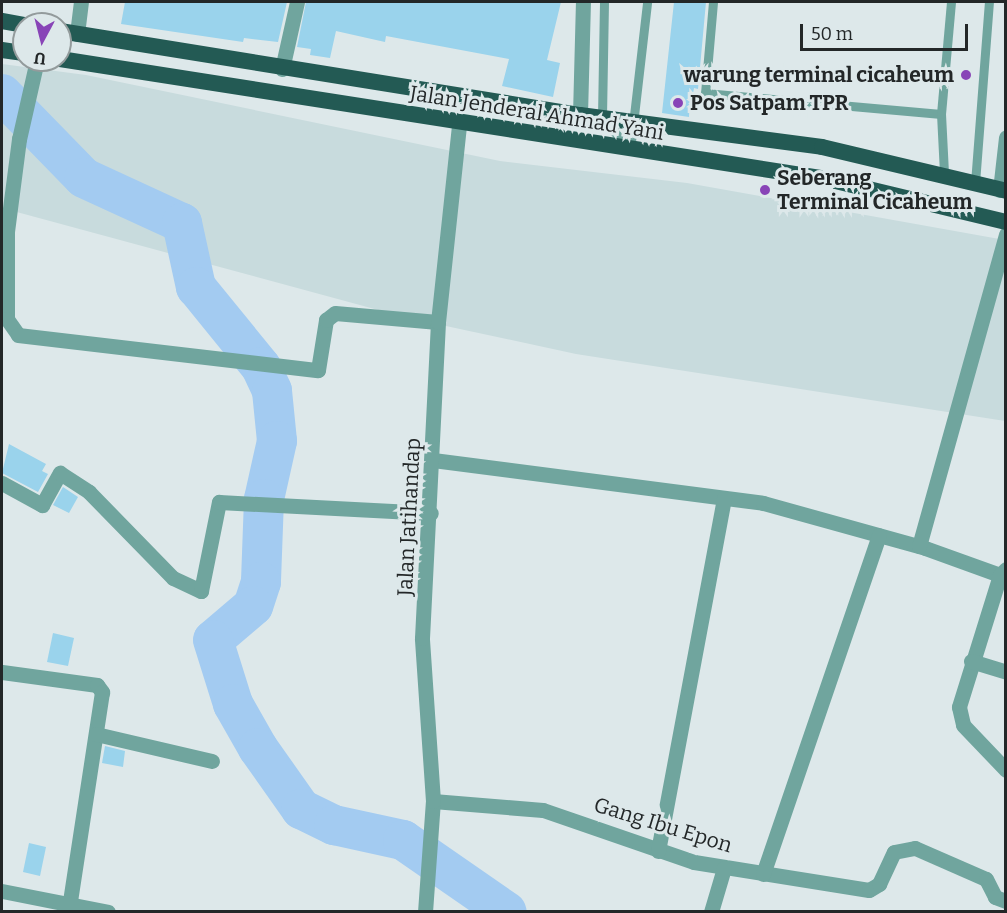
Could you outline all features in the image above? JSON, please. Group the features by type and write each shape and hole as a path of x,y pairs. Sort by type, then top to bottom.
{"highway":[{"name":"Jalan Jenderal Ahmad Yani","path":"72,33 580,116 635,120 822,147 944,173 1003,191"},
{"name":"Jalan Jenderal Ahmad Yani","path":"72,61 459,124 827,179 1005,222"}],"street":[{"path":"77,34 81,2"},
{"path":"282,69 297,2"},
{"path":"580,116 583,2"},
{"path":"34,72 22,126 7,232 10,330 242,365 318,370 326,320 335,314 438,322"},
{"name":"Jalan Jatihandap","path":"425,912 430,883 433,801 422,638 431,513 438,322 459,124"},
{"path":"1003,191 1005,137"},
{"path":"919,546 1005,234"},
{"path":"433,460 724,498 879,535 1003,572 959,699 963,725 1005,770"},
{"path":"2,483 42,505 60,473 89,492 172,578 201,591 219,502 279,507 431,513"},
{"path":"658,851 724,498"},
{"path":"763,874 879,535"},
{"path":"971,662 1005,672"},
{"path":"2,672 97,685 102,692 70,902"},
{"path":"96,734 213,761"},
{"name":"Gang Ibu Epon","path":"433,801 543,810 658,851 724,868 869,890 879,884 894,852 915,848 986,879 995,897 1005,901"},
{"path":"711,912 724,868"},
{"path":"2,891 70,902 108,912"}],"lane":[{"path":"604,2 602,117 630,150"},
{"path":"630,150 647,2"},
{"path":"713,2 705,93 941,114"},
{"path":"944,173 941,114 951,2"},
{"path":"975,183 989,2"}],"shaded area":[{"path":"2,64 12,65 12,72 63,72 86,75 500,161 687,183 1005,240 1005,421 576,354 404,317 2,208"}],"building":[{"path":"125,2 287,2 278,42 244,38 243,42 121,24"},
{"path":"306,2 561,2 547,60 560,63 553,97 502,86 509,59 386,36 385,42 336,31 330,58 310,55 311,49 297,47"},
{"path":"674,2 706,2 698,89 694,88 689,117 662,113"},
{"path":"9,444 46,464 42,471 48,474 38,492 2,473"},
{"path":"63,487 78,497 69,513 53,505"},
{"path":"53,633 74,638 68,666 47,662"},
{"path":"105,746 125,751 123,767 102,763"},
{"path":"29,843 46,847 40,876 23,872"}],"waterway":[{"path":"2,94 84,178 182,223 196,287 261,367 272,391 277,441 264,499 261,582 253,606 213,640 233,704 258,748 301,809 334,825 403,840 507,912"}],"place":[{"name":"warung terminal cicaheum","path":"966,75"},
{"name":"Pos Satpam TPR","path":"678,103"},
{"name":"Seberang Terminal Cicaheum","path":"765,190"}]}
